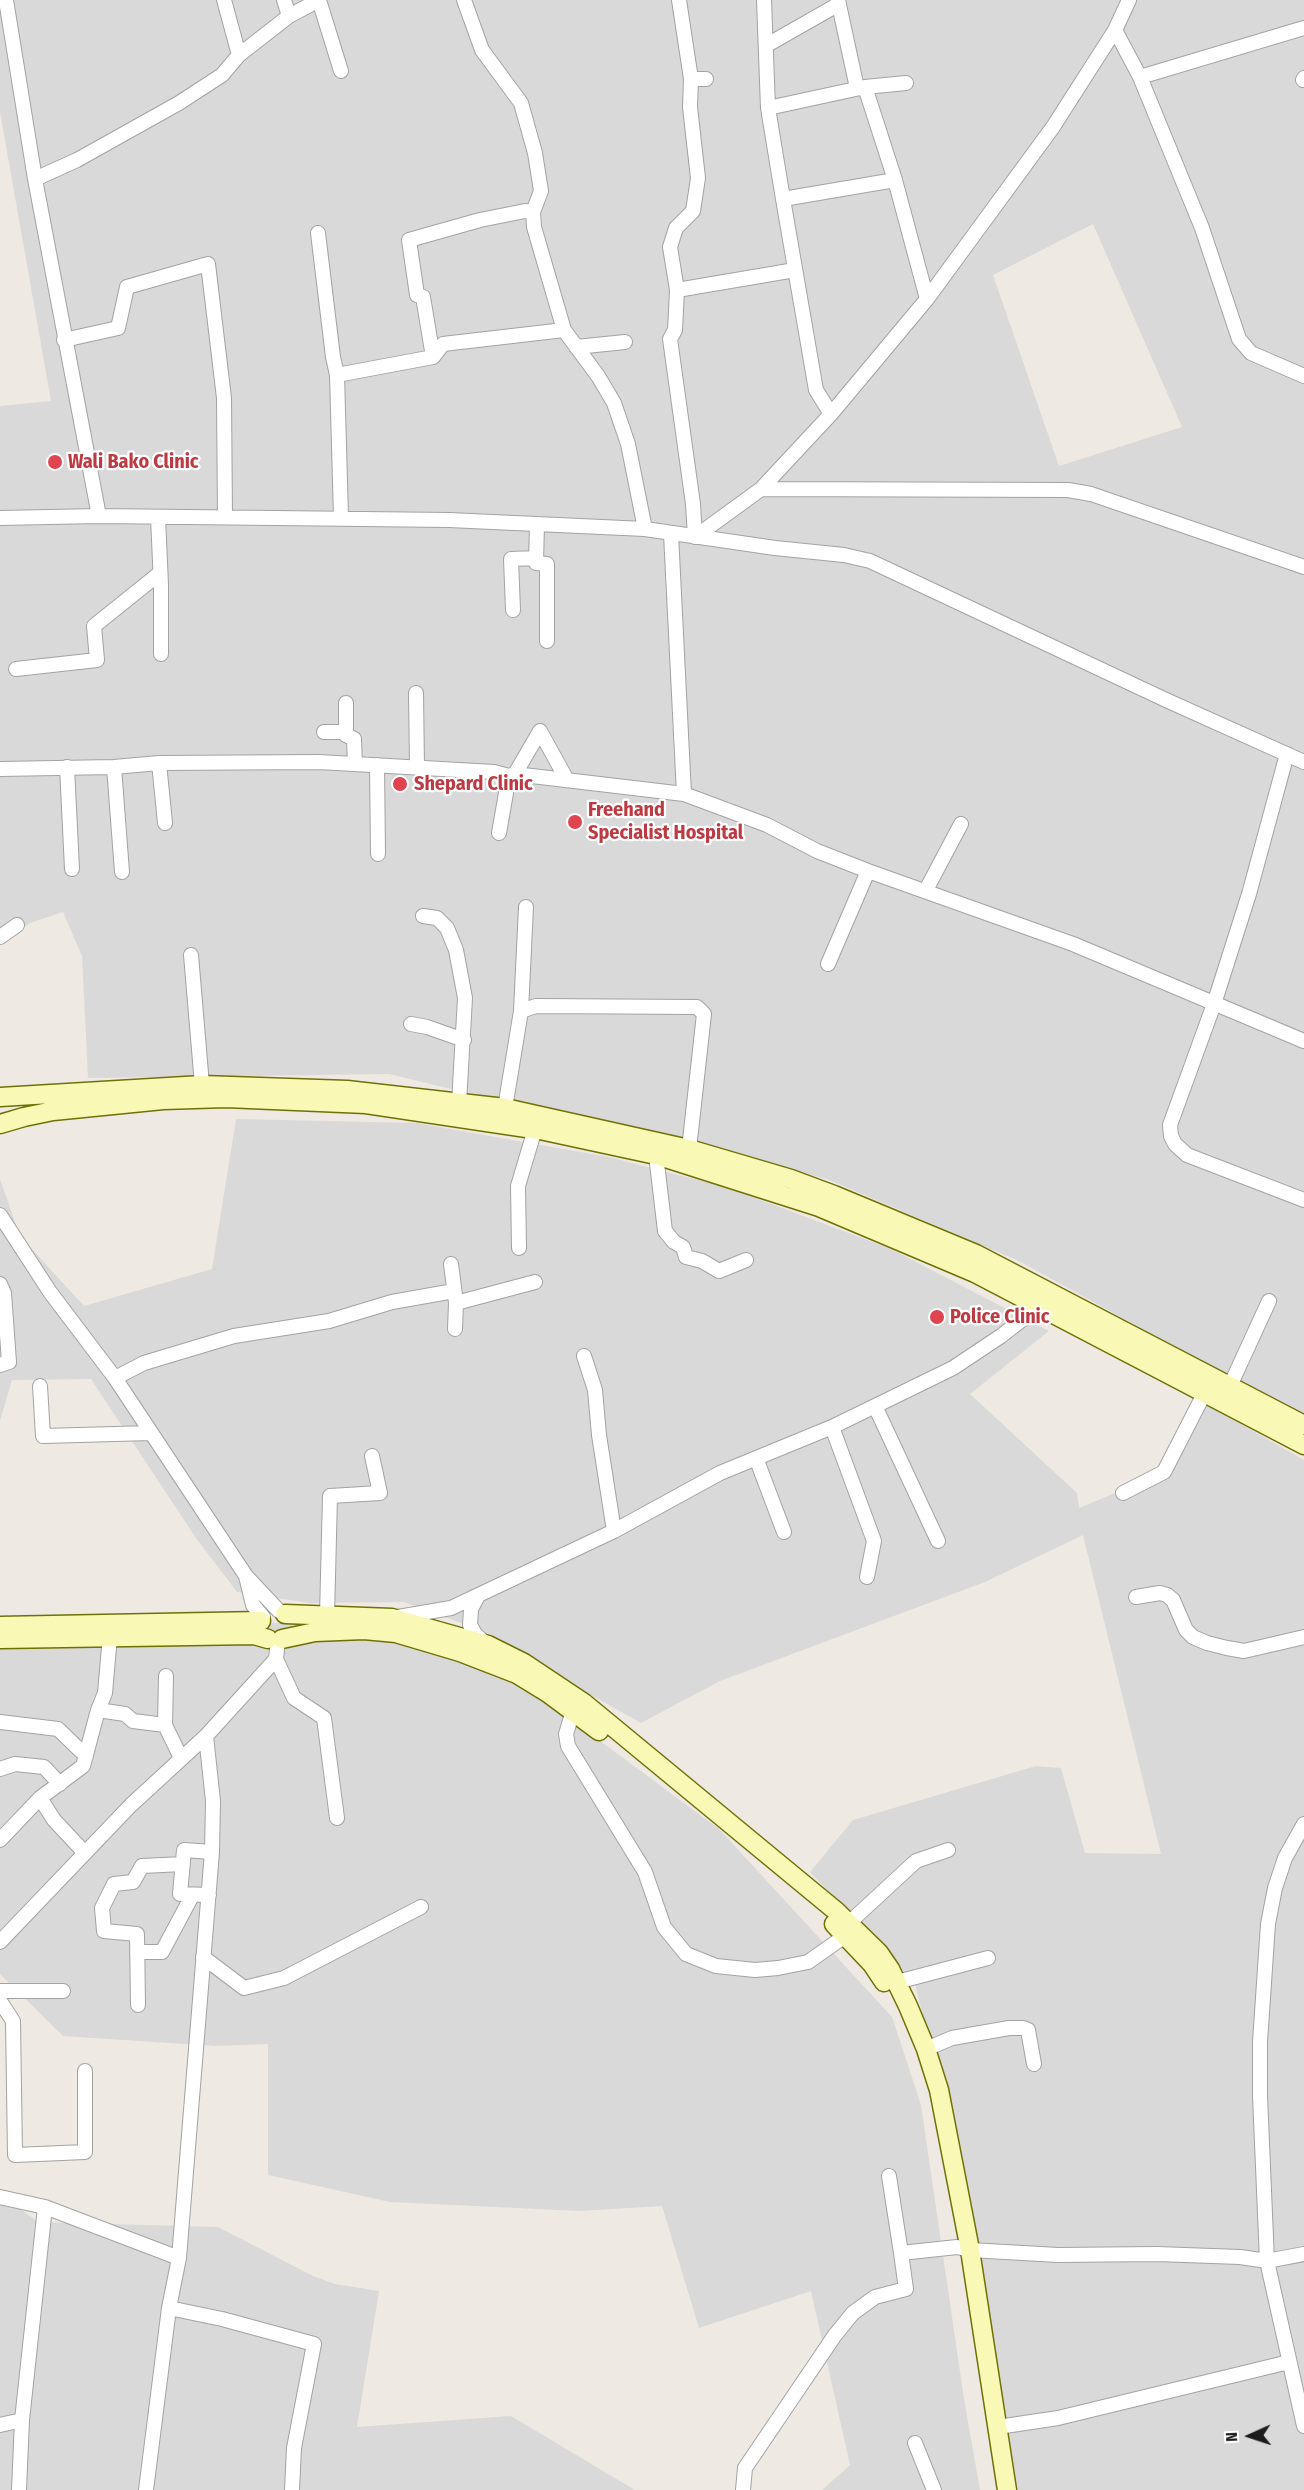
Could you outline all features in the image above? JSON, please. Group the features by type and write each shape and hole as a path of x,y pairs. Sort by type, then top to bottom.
{"main road":[{"path":"0,1097 202,1085 347,1090 505,1108 689,1149 791,1179 976,1254 1047,1301 1204,1394 1304,1445"},
{"path":"0,1124 53,1111 163,1100 226,1098 366,1104 535,1129 656,1155 860,1222 975,1273 1047,1301 1230,1386 1304,1425"},
{"path":"272,1616 261,1629 276,1639"},
{"path":"272,1616 291,1627 276,1639"},
{"path":"0,1626 272,1616 392,1618 488,1645 524,1664 584,1703 847,1929 879,1953 897,1982 926,2049 939,2090 964,2249 996,2490"},
{"path":"0,1639 254,1635 276,1639 336,1630 396,1634 490,1662 517,1674 573,1711 721,1828 834,1923 847,1929 883,1981 907,2032 929,2094 964,2249 998,2427 1007,2490"}],"street":[{"path":"6,0 34,179 99,516"},
{"path":"224,0 238,56"},
{"path":"284,0 289,16"},
{"path":"34,179 77,160 179,103 222,75 238,56 289,16 319,0 341,71"},
{"path":"464,0 482,50 521,103 530,129 541,191 533,212 534,227 564,330 598,376 614,403 628,444 645,529"},
{"path":"679,0 691,79 690,107 698,178 693,211 676,228 670,247 677,290 675,330 670,339 693,504 695,537"},
{"path":"764,0 768,108 816,390 831,414"},
{"path":"695,537 761,489 831,414 927,299 1035,154 1114,30 1129,0"},
{"path":"767,45 839,2 861,88 895,180 927,299"},
{"path":"1140,77 1304,28"},
{"path":"1114,30 1140,77 1202,228 1239,339 1251,353 1304,376"},
{"path":"691,79 706,79"},
{"path":"768,108 861,88 906,83"},
{"path":"783,199 895,180"},
{"path":"433,357 423,297 417,295 409,240 480,220 525,211 533,212"},
{"path":"318,233 337,375 341,517"},
{"path":"64,340 118,328 127,287 208,264 224,398 225,517"},
{"path":"677,290 795,270"},
{"path":"337,375 433,357 443,344 564,330"},
{"path":"576,347 625,342"},
{"path":"761,489 1068,490 1091,494 1304,567"},
{"path":"158,517 161,654"},
{"path":"0,518 341,517 537,524 645,529 775,548 844,555 870,561 1304,762"},
{"path":"537,524 536,563 548,564 547,641"},
{"path":"671,534 684,794"},
{"path":"513,610 511,559 536,558"},
{"path":"16,669 97,660 94,626 160,573"},
{"path":"416,693 417,767"},
{"path":"346,703 346,735 354,740 355,764"},
{"path":"499,832 512,775 540,731 567,780"},
{"path":"324,732 346,732"},
{"path":"1287,754 1249,894 1214,1004 1170,1125 1171,1136 1179,1150 1187,1155 1304,1200"},
{"path":"0,768 114,767 159,763 319,762 494,772 684,794 767,825 817,851 868,871 1073,944 1304,1041"},
{"path":"159,763 165,823"},
{"path":"377,765 378,854"},
{"path":"67,767 72,869"},
{"path":"114,767 122,872"},
{"path":"926,890 961,824"},
{"path":"828,964 868,871"},
{"path":"505,1108 521,1011 526,907"},
{"path":"423,916 437,918 447,928 456,950 465,998 459,1103"},
{"path":"0,937 17,925"},
{"path":"191,955 202,1085"},
{"path":"521,1011 536,1006 697,1007 704,1014 689,1149"},
{"path":"411,1024 464,1040"},
{"path":"519,1248 518,1186 535,1129"},
{"path":"656,1155 665,1231 674,1242 683,1247 686,1257 702,1261 719,1271 746,1260"},
{"path":"0,1215 50,1292 115,1378 246,1576 253,1605 272,1616"},
{"path":"451,1264 455,1297 455,1329"},
{"path":"115,1378 144,1363 234,1336 329,1321 392,1302 455,1297 535,1281"},
{"path":"0,1284 4,1293 9,1362 0,1366"},
{"path":"392,1618 444,1610 478,1596 614,1531 720,1473 831,1427 875,1406 953,1368 1001,1336 1047,1301"},
{"path":"1230,1386 1269,1301"},
{"path":"584,1356 595,1390 599,1435 614,1531"},
{"path":"40,1386 43,1436 151,1433"},
{"path":"1123,1493 1164,1472 1204,1394"},
{"path":"875,1406 938,1540"},
{"path":"831,1427 874,1541 867,1576"},
{"path":"327,1616 330,1496 380,1493 372,1456"},
{"path":"756,1458 784,1532"},
{"path":"1136,1597 1160,1593 1167,1595 1173,1600 1186,1630 1193,1637 1227,1648 1244,1651 1304,1637"},
{"path":"478,1596 471,1610 470,1625 475,1634 488,1645"},
{"path":"0,1840 40,1798 83,1766 105,1693 110,1636"},
{"path":"276,1639 276,1659 294,1698 324,1718 338,1818"},
{"path":"0,1942 85,1852 206,1736 276,1659"},
{"path":"166,1676 165,1725 181,1758"},
{"path":"98,1710 125,1714 133,1721 165,1725"},
{"path":"573,1711 566,1734 568,1746 645,1872 664,1927 686,1954 716,1966 755,1970 808,1962 847,1929 916,1861 948,1850"},
{"path":"0,1722 58,1729 86,1756"},
{"path":"146,2490 169,2308 179,2258 209,1895 213,1801 206,1736"},
{"path":"0,1769 15,1764 44,1767 60,1784"},
{"path":"40,1798 54,1820 85,1852"},
{"path":"1304,1824 1285,1858 1275,1888 1268,1924 1260,2096 1268,2261 1304,2426"},
{"path":"209,1895 180,1894 184,1850 212,1852"},
{"path":"138,2005 137,1934 104,1931 102,1908 114,1884 134,1882 142,1866 183,1863"},
{"path":"137,1952 162,1952 192,1896"},
{"path":"203,1957 244,1988 284,1978 421,1907"},
{"path":"897,1982 988,1958"},
{"path":"0,1991 63,1990"},
{"path":"0,2001 12,2022 15,2155 85,2152 85,2071"},
{"path":"926,2049 952,2038 1009,2028 1023,2028 1028,2030 1034,2064"},
{"path":"743,2490 745,2468 853,2313 875,2298 906,2289 889,2176"},
{"path":"0,2197 45,2207 179,2258"},
{"path":"19,2490 22,2420 45,2207"},
{"path":"901,2253 964,2249 1059,2255 1228,2257 1268,2261 1304,2254"},
{"path":"169,2308 222,2319 314,2344 294,2448 292,2490"},
{"path":"998,2427 1059,2418 1289,2362"},
{"path":"0,2425 22,2420"},
{"path":"915,2443 934,2490"}],"shaded area":[{"path":"0,0 1304,0 1304,1414 1206,1364 1019,1261 827,1179 389,1074 88,1078 82,956 63,912 30,923 0,944 0,406 51,401 0,112","holes":["1093,224 1182,427 1059,466 993,275"]},
{"path":"236,1119 416,1123 609,1157 729,1188 891,1249 1049,1331 970,1394 1077,1493 1079,1508 1154,1477 1204,1403 1304,1460 1304,2490 1018,2490 970,2208 915,1984 810,1872 853,1820 1036,1766 1061,1768 1085,1853 1161,1854 1083,1535 985,1582 720,1681 641,1723 469,1626 404,1602 310,1603 237,1592 196,1538 91,1379 12,1380 0,1421 0,1179 20,1236 84,1306 212,1269"},
{"path":"118,1623 433,1623 542,1698 719,1829 892,2017 921,2105 964,2399 980,2490 822,2490 850,2465 811,2291 699,2328 662,2206 580,2211 390,2202 268,2175 268,2044 215,2046 63,2036 0,1974 0,1648 123,1645"},
{"path":"0,2202 16,2206 38,2222 218,2227 313,2276 335,2284 379,2291 357,2427 511,2416 635,2490 0,2490"}],"place":[{"name":"Wali Bako Clinic","path":"55,462"},
{"name":"Shepard Clinic","path":"400,784"},
{"name":"Freehand Specialist Hospital","path":"575,822"},
{"name":"Police Clinic","path":"937,1317"}]}
